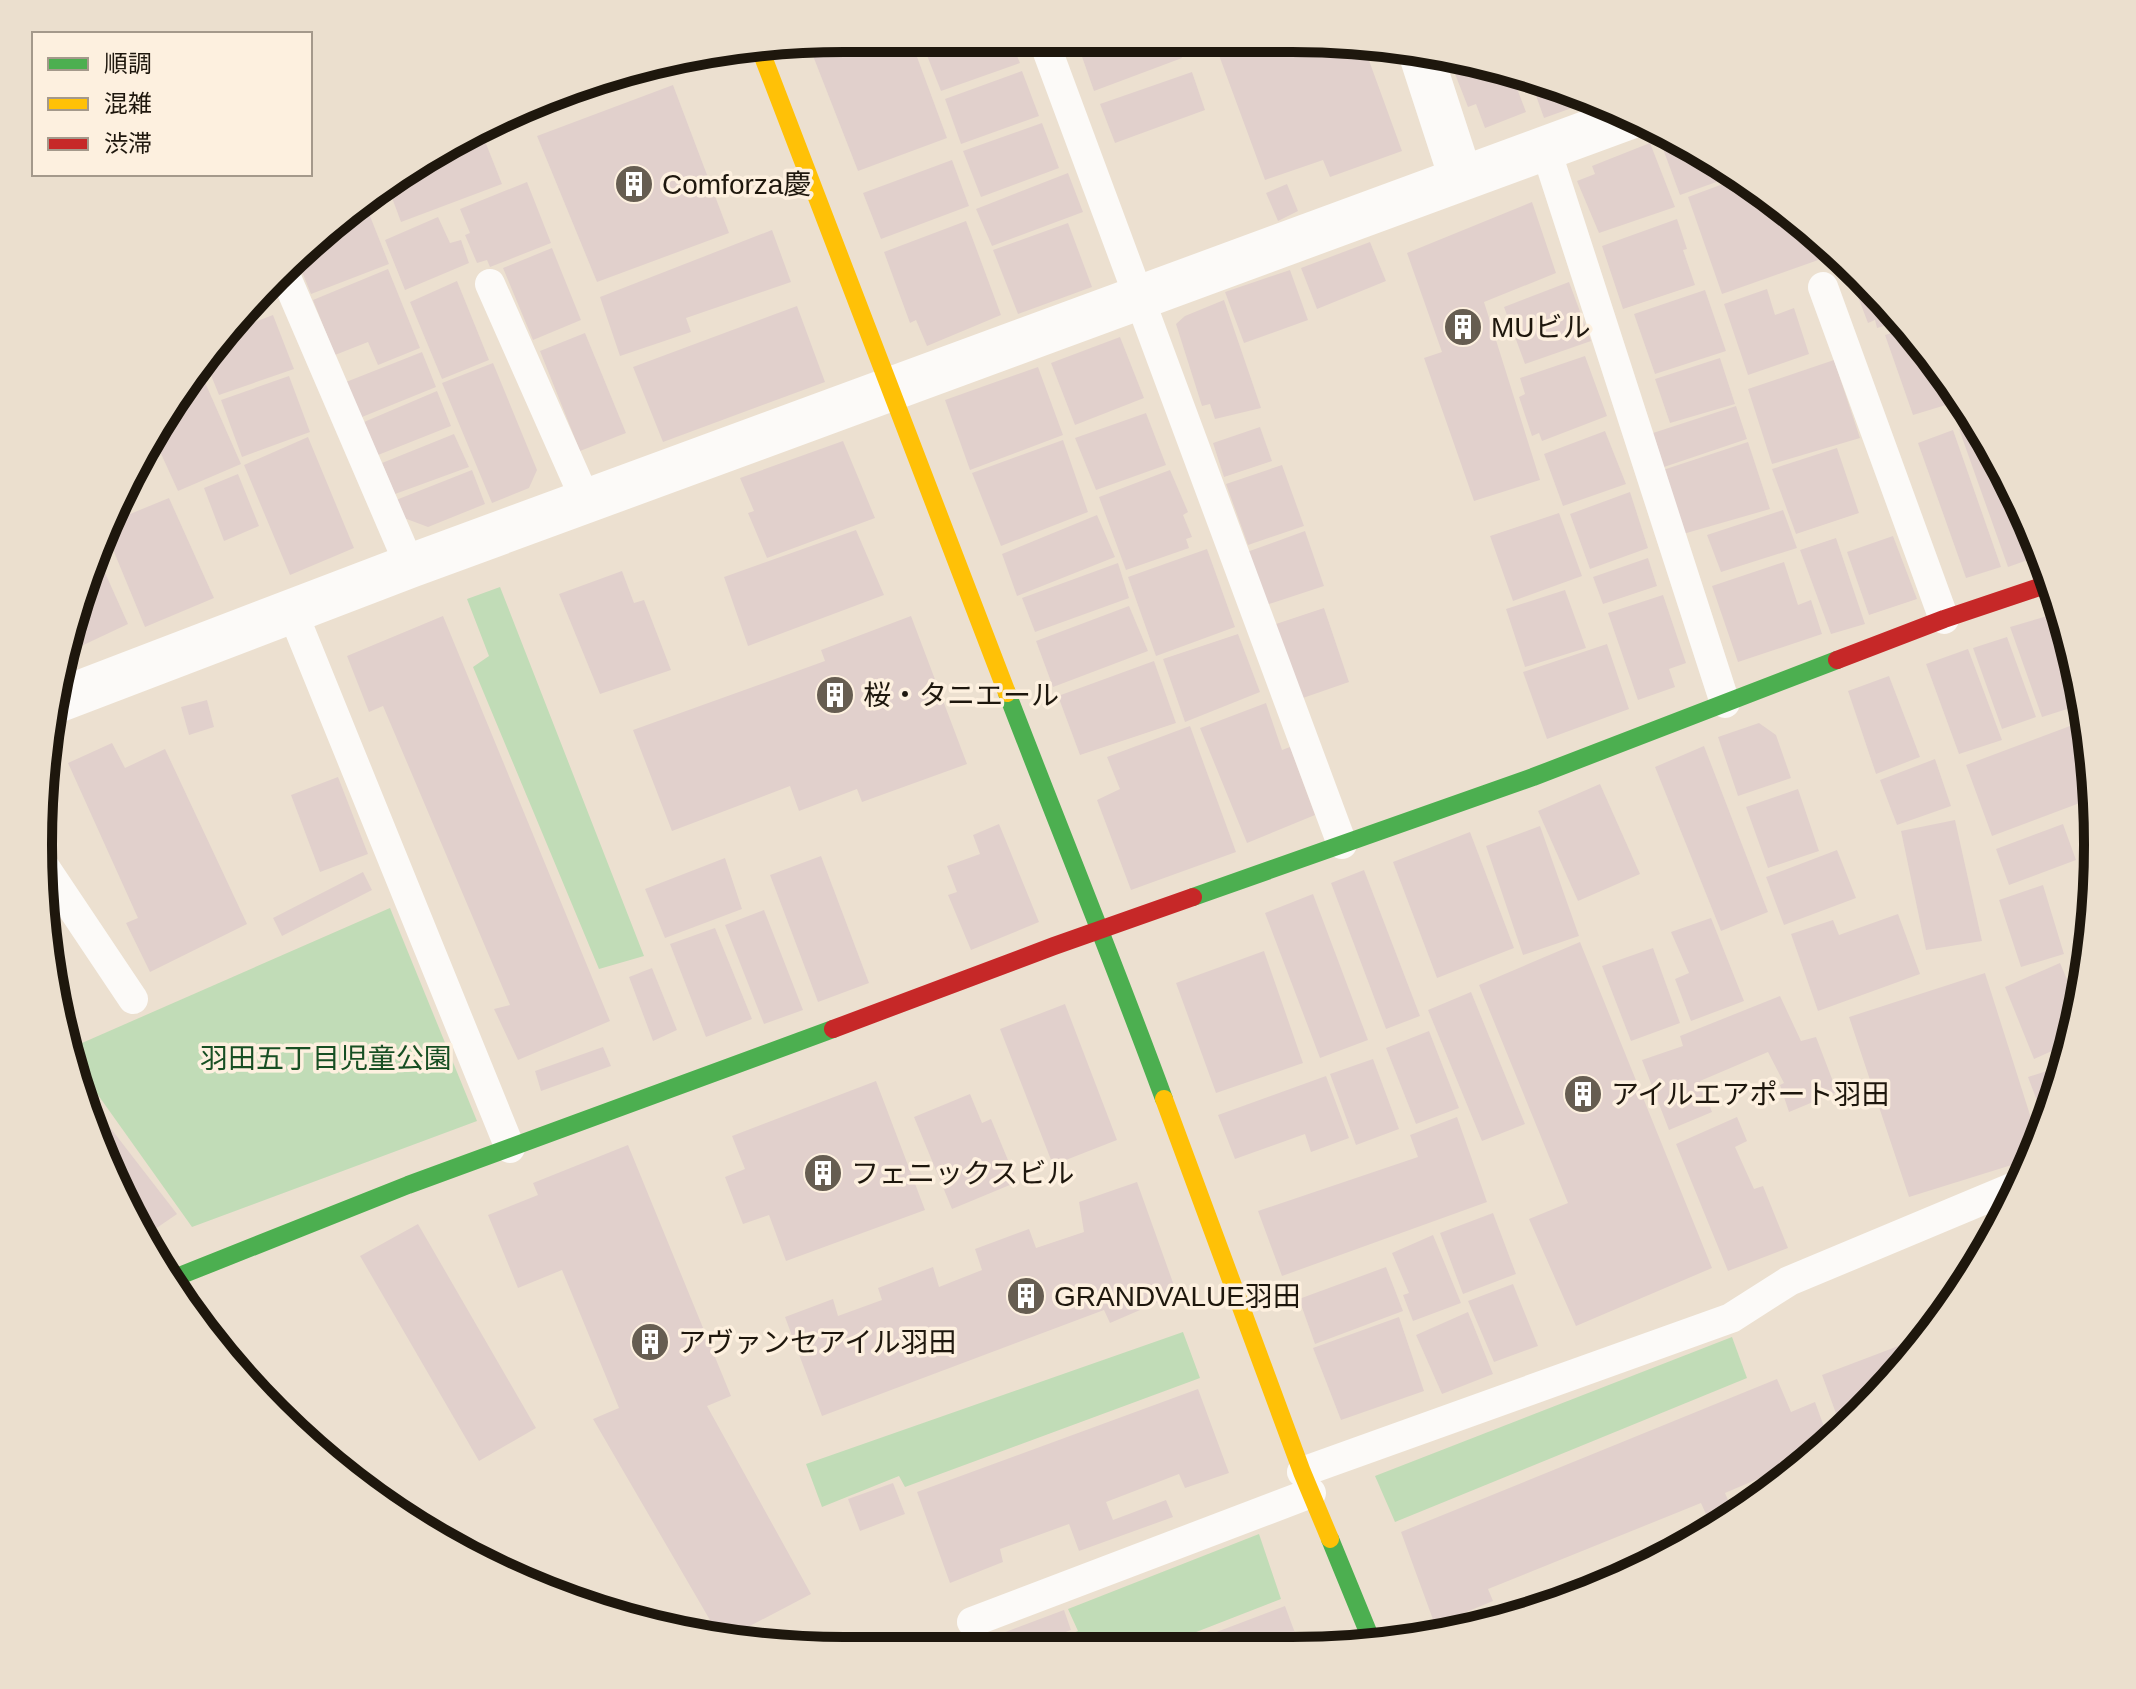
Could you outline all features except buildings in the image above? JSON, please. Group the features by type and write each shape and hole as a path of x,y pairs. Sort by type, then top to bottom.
{"street":[{"path":"763,57 1118,975 1306,1483 1368,1633"},
{"path":"1424,64 1461,178"},
{"path":"66,698 410,566 1616,122"},
{"path":"180,1276 408,1185 1098,929 1533,777 1944,619 2041,586"}],"lane":[{"path":"1048,52 1342,844"},
{"path":"1545,147 1725,703"},
{"path":"287,281 410,566"},
{"path":"490,284 586,501"},
{"path":"1823,287 1944,619"},
{"path":"292,611 510,1148"},
{"path":"53,880 133,999"},
{"path":"972,1622 1306,1483 1731,1318 1789,1281 2004,1191"}],"green space":[{"path":"500,587 644,956 599,969 473,667 489,656 467,599"},
{"name":"羽田五丁目児童公園","path":"390,908 477,1121 192,1227 89,1082 78,1045"},
{"path":"1183,1332 1200,1378 905,1487 899,1476 822,1507 806,1464"},
{"path":"1732,1337 1747,1378 1395,1522 1375,1476"},
{"path":"1259,1534 1281,1599 1183,1637 1063,1637 1078,1631 1068,1609"}],"traffic: fast":[{"path":"1193,897 1533,777 1837,660"},
{"path":"1007,693 1164,1099"},
{"path":"180,1276 408,1185 833,1029"},
{"path":"1330,1539 1368,1633"}],"traffic: slow":[{"path":"763,57 1007,693"},
{"path":"1164,1099 1302,1472 1330,1539"}],"traffic: jam":[{"path":"1837,660 2041,586"},
{"path":"833,1029 1193,897"}],"place":[{"name":"Comforza慶","path":"634,184"},
{"name":"MUビル","path":"1463,327"},
{"name":"桜・タニエール","path":"835,695"},
{"name":"アイルエアポート羽田","path":"1583,1094"},
{"name":"フェニックスビル","path":"823,1173"},
{"name":"GRANDVALUE羽田","path":"1026,1296"},
{"name":"アヴァンセアイル羽田","path":"650,1342"}]}
